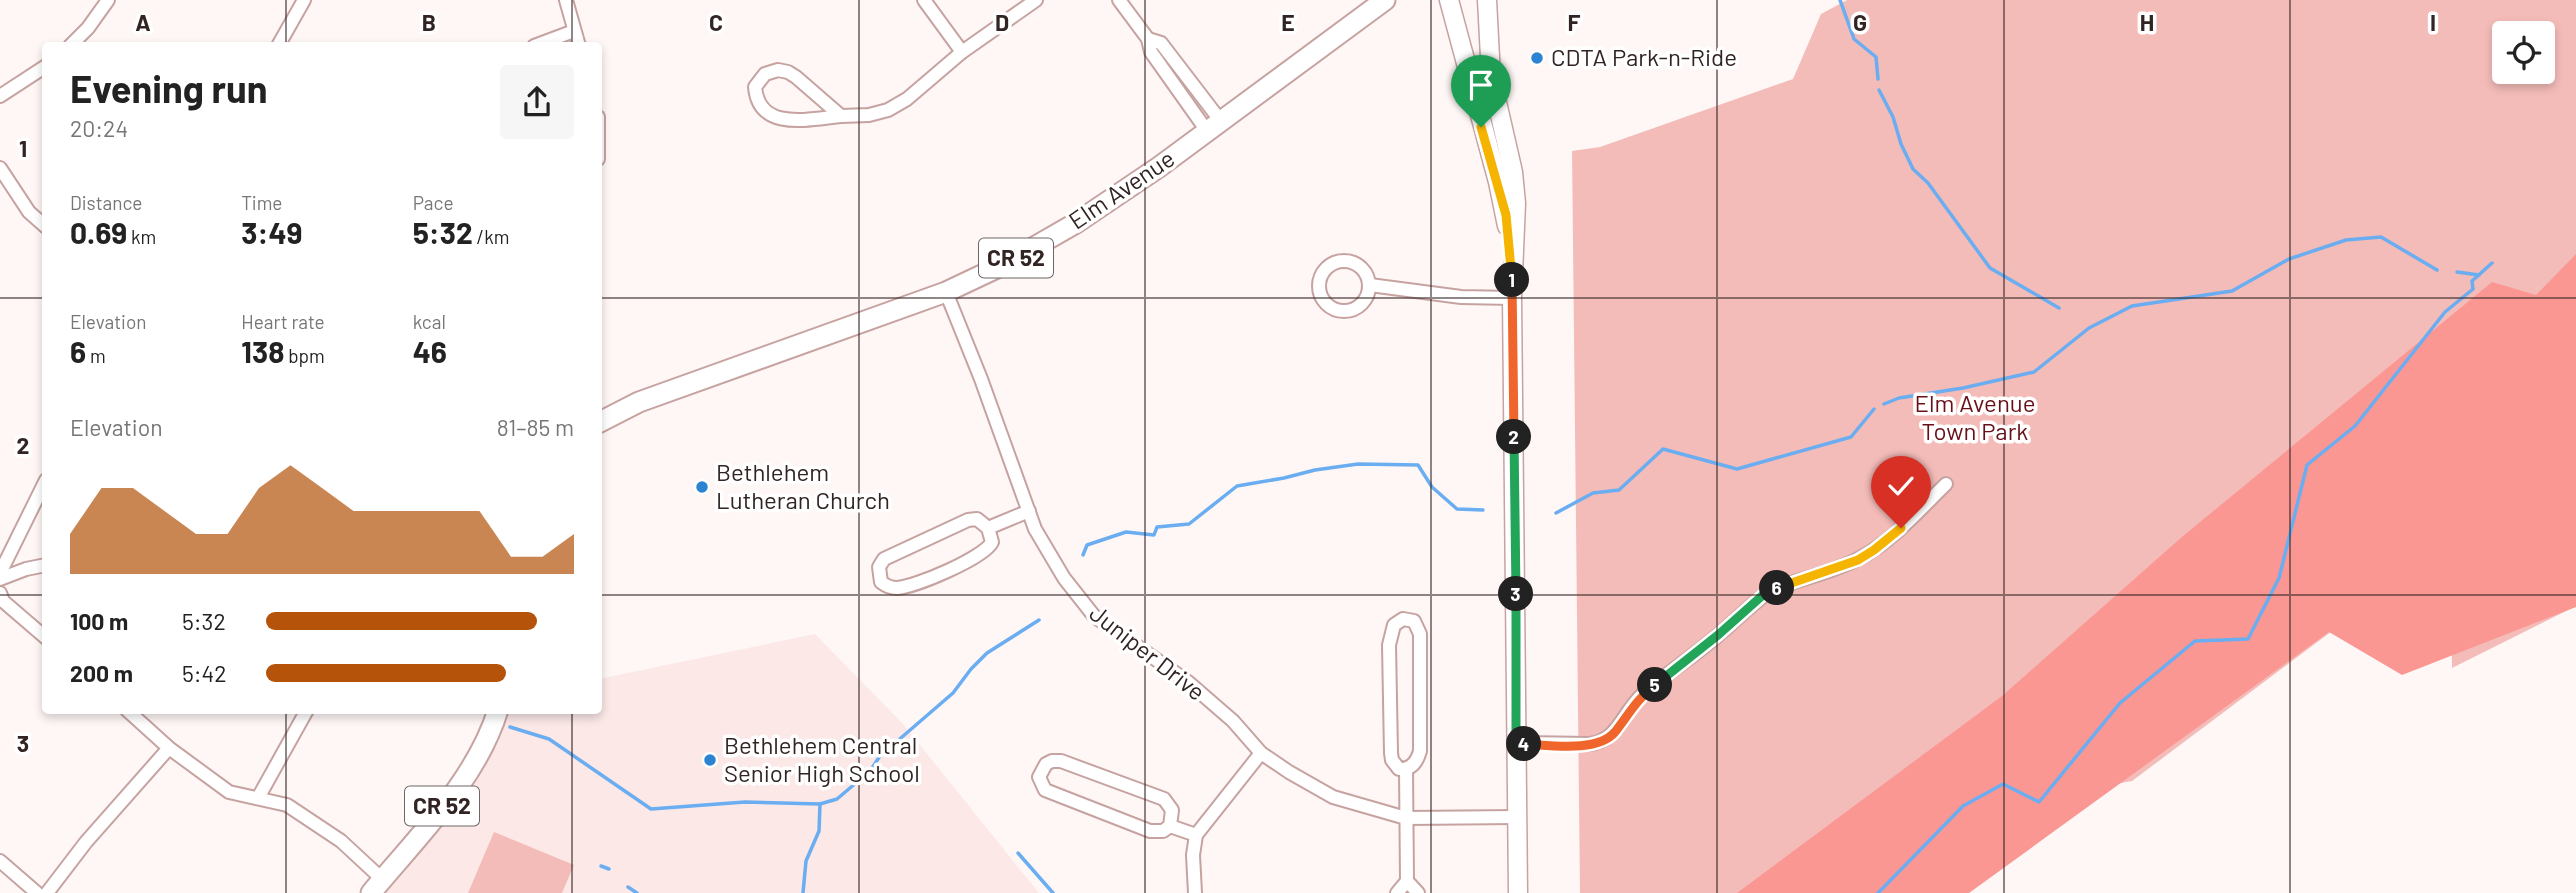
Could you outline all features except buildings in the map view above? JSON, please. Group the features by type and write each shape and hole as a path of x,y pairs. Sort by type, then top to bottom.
{"main road":[{"name":"Elm Avenue","path":"602,421 639,402 946,292 1001,267 1076,223 1159,167 1385,0"},
{"name":"CR 52","path":"377,886 477,760 497,714"}],"street":[{"path":"280,42 304,0"},
{"path":"566,0 578,42"},
{"path":"924,0 962,52"},
{"path":"841,116 788,72 770,71 757,81 757,103 764,112 773,117 803,120 869,115 888,110 907,99 962,52 1036,0"},
{"path":"1119,0 1148,39 1151,52 1174,84 1213,125"},
{"path":"1449,0 1506,215 1512,264"},
{"path":"1487,0 1491,76 1513,172 1516,203 1512,298 1518,893"},
{"path":"75,42 88,28 104,2"},
{"path":"545,42 575,31"},
{"path":"1148,39 1161,43 1186,76 1213,125"},
{"path":"0,96 42,69"},
{"path":"1174,84 1186,76"},
{"path":"1481,127 1502,124"},
{"path":"0,168 4,185 42,223"},
{"path":"1349,261 1364,270 1370,285 1359,307 1343,312 1328,306 1322,300 1319,283 1326,268 1333,263 1349,261"},
{"path":"1370,285 1461,297 1512,298"},
{"name":"Juniper Drive","path":"946,292 981,379 1035,529 1064,578 1094,616 1188,682 1233,721 1261,752 1289,772 1333,797 1406,818 1518,817"},
{"path":"1516,743 1589,744 1608,738 1636,701 1763,595 1775,588 1858,560 1901,528 1946,484"},
{"path":"0,573 42,488"},
{"path":"988,528 1029,511"},
{"path":"968,520 982,521 988,528 992,542 975,557 908,586 894,588 881,582 879,567 884,559 896,552 968,520"},
{"path":"0,579 42,566"},
{"path":"0,593 3,601 42,635"},
{"path":"1403,619 1414,621 1420,634 1420,751 1418,759 1406,769 1399,769 1392,760 1389,645 1390,632 1394,625 1403,619"},
{"path":"131,714 169,748 229,792 287,805 341,841 377,886"},
{"path":"258,798 305,714"},
{"path":"47,893 86,842 169,748"},
{"path":"1195,893 1193,855 1196,835 1261,752"},
{"path":"1061,761 1164,799 1173,815 1170,826 1163,831 1150,831 1056,796 1041,786 1041,772 1046,764 1061,761"},
{"path":"1397,893 1407,881 1406,769"},
{"path":"1170,826 1196,835"},
{"path":"0,861 37,893"},
{"path":"1407,881 1418,893"}],"shaded area":[{"path":"2576,254 2576,607 2402,675 2329,632 1969,893 1737,893 2002,696 2183,536 2492,282 2536,295"},
{"name":"Bethlehem Central Senior High School","path":"815,634 903,724 1039,893 385,893 477,780 499,741 510,714 602,714 602,678"}],"green space":[{"name":"Elm Avenue Town Park","path":"1847,0 2576,0 2576,606 2452,668 2451,542 2132,781 1884,826 1822,893 1580,893 1572,151 1600,147 1793,79 1821,14"},
{"path":"494,832 574,865 562,893 468,893"}],"waterway":[{"path":"1840,0 1854,39 1876,57 1878,79"},
{"path":"1879,90 1893,117 1901,144 1913,169 1928,183 1990,268 2059,308"},
{"path":"1884,404 1899,398 1963,388 2034,372 2089,328 2132,306 2232,291 2289,259 2346,240 2381,237 2437,270"},
{"path":"1878,893 1963,806 2003,784 2039,802 2120,703 2195,641 2248,639 2279,578 2307,465 2355,426 2445,312 2473,289 2472,281 2492,263"},
{"path":"2457,272 2479,275"},
{"path":"1556,513 1593,493 1619,490 1663,449 1737,469 1851,437 1874,409"},
{"path":"1083,555 1087,545 1126,532 1154,535 1157,527 1189,524 1237,486 1358,464 1418,465 1432,487 1457,509 1483,510"},
{"path":"510,727 549,739 651,809 745,802 820,804 837,799 870,771 880,756 953,693 987,653 1039,620"},
{"path":"803,893 806,861 819,831 820,804"},
{"path":"1018,853 1053,893"},
{"path":"601,866 609,869"},
{"path":"628,887 637,893"}],"place":[{"name":"CDTA Park-n-Ride","path":"1537,58"},
{"name":"Bethlehem Lutheran Church","path":"702,487"},
{"name":"Bethlehem Central Senior High School","path":"710,760"}],"route":[{"path":"1481,127 1506,215 1512,264 1516,743 1564,746 1599,743 1608,738 1643,694 1718,635 1763,595 1775,588 1858,560 1901,528"}]}
